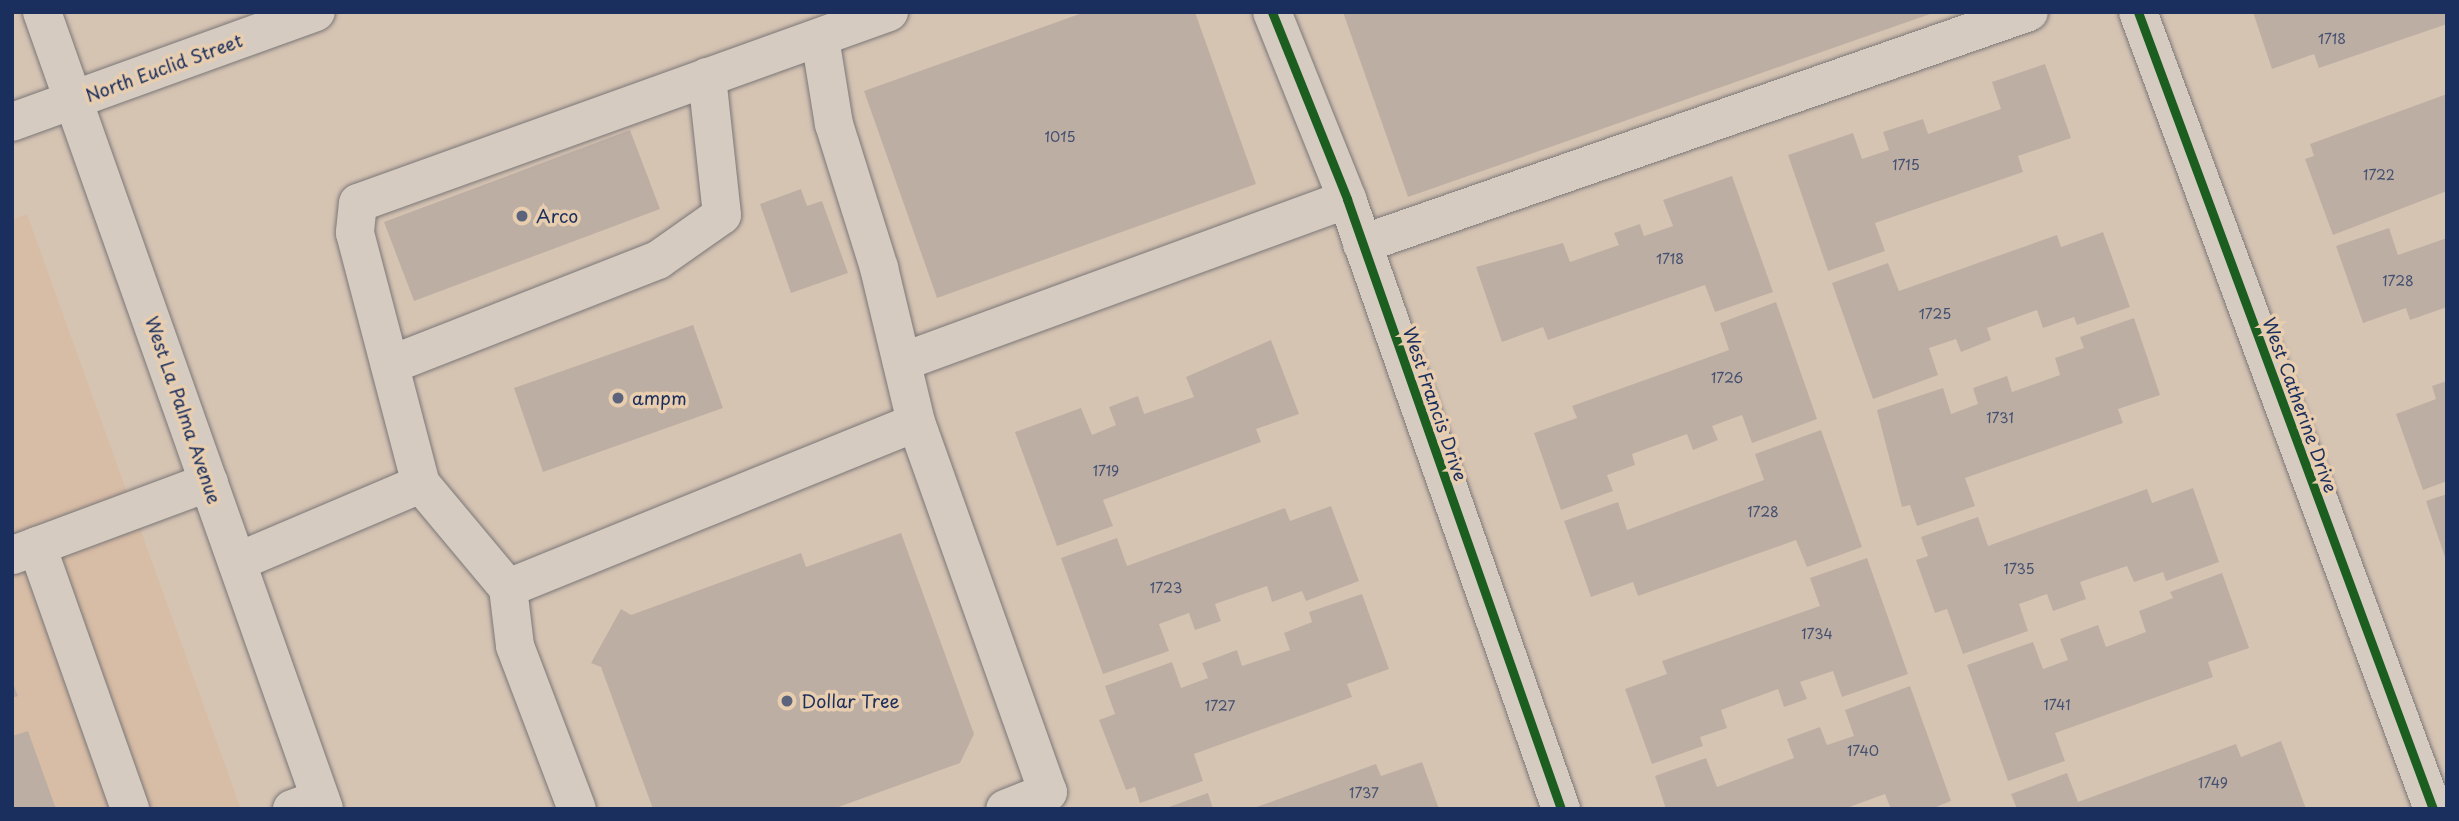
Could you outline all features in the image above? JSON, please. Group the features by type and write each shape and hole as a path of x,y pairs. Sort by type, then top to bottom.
{"street":[{"name":"West La Palma Avenue","path":"42,12 237,562 312,805"},
{"name":"North Euclid Street","path":"12,122 316,12"},
{"path":"577,809 515,646 508,588 421,484 355,233 358,203 889,12"},
{"name":"West Francis Drive","path":"1272,12 1347,199 1561,809"},
{"path":"1362,244 2029,12"},
{"name":"West Catherine Drive","path":"2138,12 2433,809"},
{"path":"820,38 834,124 902,362 916,422 1048,792 1005,809"},
{"path":"390,365 658,260 722,215 707,77"},
{"path":"902,362 1347,199"},
{"path":"508,588 916,422"},
{"path":"130,809 19,552 209,482"},
{"path":"237,562 421,484"}],"shaded area":[{"path":"27,214 241,809 12,809 12,220"}],"building":[{"path":"1085,12 1195,12 1256,184 937,298 864,91"},
{"path":"1343,12 1933,12 1933,13 1408,197"},
{"path":"2253,12 2447,12 2447,24 2319,68 2314,54 2272,69"},
{"path":"2045,64 2071,138 2018,156 2023,172 1875,223 1885,251 1828,271 1788,155 1853,133 1862,159 1889,150 1883,132 1923,119 1928,134 2001,109 1992,82"},
{"path":"2447,94 2447,191 2333,235 2305,159 2314,156 2310,144"},
{"name":"Arco","path":"630,130 660,209 414,301 384,222"},
{"path":"1732,176 1773,292 1715,312 1705,285 1548,340 1543,327 1502,342 1476,267 1563,243 1570,262 1619,245 1614,233 1640,224 1644,236 1673,226 1663,200"},
{"path":"801,189 807,206 822,201 848,273 791,293 760,204"},
{"path":"2389,228 2398,255 2447,238 2447,307 2410,320 2406,308 2363,323 2336,246"},
{"path":"2103,232 2130,307 2077,325 2074,317 2043,328 2037,310 1987,328 1991,340 1961,352 1956,339 1929,348 1938,375 1873,399 1832,283 1888,263 1899,291 2057,235 2061,247"},
{"path":"1776,302 1817,419 1752,443 1742,415 1712,426 1718,440 1693,450 1687,434 1632,454 1635,465 1607,475 1613,491 1561,510 1534,433 1577,418 1572,406 1729,350 1720,323"},
{"path":"2134,318 2160,395 2118,409 2123,423 1965,478 1975,506 1917,526 1910,505 1902,507 1877,410 1943,388 1951,414 1978,404 1973,388 2007,376 2012,392 2060,375 2055,358 2084,348 2080,337"},
{"name":"ampm","path":"693,325 723,408 543,472 514,388"},
{"path":"1271,340 1299,414 1256,429 1261,442 1103,500 1113,526 1057,546 1015,432 1081,408 1092,435 1116,425 1109,407 1138,396 1144,414 1194,397 1186,377"},
{"path":"2447,381 2447,481 2423,490 2396,414 2436,399 2432,386"},
{"path":"1821,430 1862,547 1807,567 1796,540 1638,596 1633,582 1591,597 1564,521 1618,502 1627,530 1764,480 1755,454"},
{"path":"2193,488 2219,562 2166,581 2163,572 2134,582 2127,566 2080,582 2086,599 2053,611 2047,594 2019,604 2028,631 1963,654 1947,609 1935,613 1916,560 1928,556 1921,537 1978,517 1988,546 2147,489 2152,503"},
{"path":"2447,494 2447,560 2446,560 2426,501"},
{"path":"1331,506 1359,581 1306,601 1302,591 1272,602 1267,586 1215,604 1221,621 1195,630 1189,613 1159,624 1169,651 1103,674 1061,558 1117,538 1127,566 1285,508 1290,521"},
{"name":"Dollar Tree","path":"901,533 974,734 960,763 833,809 653,809 601,667 591,663 621,609 631,615 801,553 806,567"},
{"path":"1867,558 1908,674 1842,697 1833,671 1800,682 1807,699 1784,707 1778,689 1721,710 1727,728 1700,737 1703,746 1652,764 1625,689 1667,674 1662,661 1820,606 1810,578"},
{"path":"2222,573 2249,648 2208,662 2213,677 2055,733 2065,761 2008,781 1967,665 2033,642 2043,669 2068,660 2060,639 2098,625 2106,647 2146,632 2139,611 2173,598 2170,592"},
{"path":"1362,594 1389,669 1347,684 1352,697 1194,754 1203,781 1140,803 1135,787 1126,790 1099,720 1115,714 1105,686 1172,662 1181,688 1208,678 1202,663 1237,650 1242,666 1290,650 1284,633 1312,622 1309,612"},
{"path":"12,681 18,696 12,698"},
{"path":"1910,686 1951,801 1931,809 1891,809 1885,794 1844,809 1666,809 1655,776 1706,758 1717,787 1794,758 1787,739 1820,727 1827,745 1854,736 1845,710"},
{"path":"28,731 56,809 12,809 12,736"},
{"path":"2281,741 2306,809 2017,809 2011,794 2067,773 2078,802 2236,744 2241,757"},
{"path":"1422,762 1439,809 1251,809 1376,764 1381,776"},
{"path":"1208,793 1213,809 1166,809 1166,808"}],"cycle path":[{"path":"1272,12 1347,199 1561,809"},
{"path":"2138,12 2433,809"}],"place":[{"name":"Arco","path":"522,216"},
{"name":"ampm","path":"618,398"},
{"name":"Dollar Tree","path":"787,701"}]}
